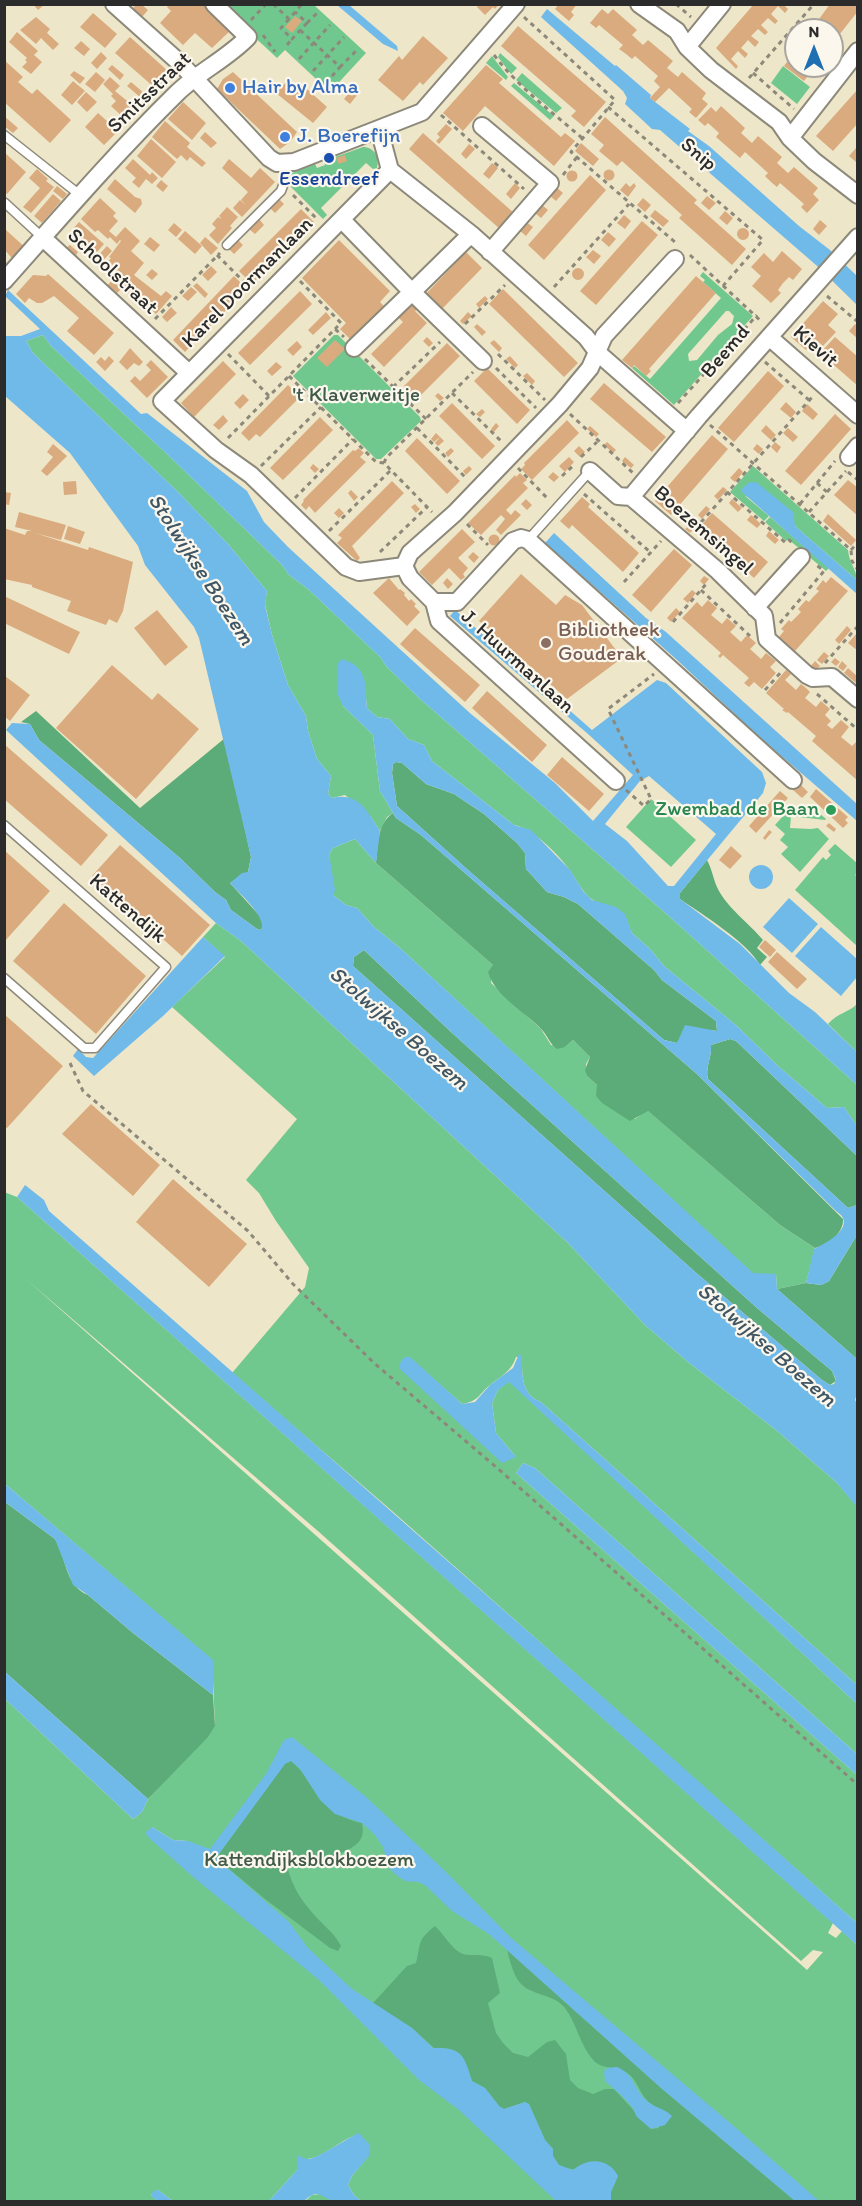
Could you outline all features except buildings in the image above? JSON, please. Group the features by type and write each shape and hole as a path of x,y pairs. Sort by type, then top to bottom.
{"street":[{"path":"114,4 181,64 269,158 284,164 422,112 515,6"},
{"name":"Smitsstraat","path":"4,281 80,195 177,93 235,51 248,37 214,4"},
{"path":"639,4 677,32 687,47 711,70 779,122 790,138 814,161 858,195"},
{"path":"687,47 722,4"},
{"path":"790,138 858,51"},
{"path":"482,126 550,183 490,252"},
{"path":"379,129 390,170 471,234 586,338 598,353 687,431"},
{"name":"Karel Doormanlaan","path":"216,450 162,401 390,170"},
{"path":"336,226 488,356"},
{"path":"354,348 471,234"},
{"name":"Beemd","path":"630,497 858,237"},
{"name":"Schoolstraat","path":"43,238 189,374"},
{"path":"404,566 410,553 449,518 553,411 590,368 604,336 678,251"},
{"name":"Kievit","path":"771,334 858,415"},
{"path":"216,450 251,475 346,567 359,573 404,566"},
{"name":"Boezemsingel","path":"590,471 618,496 630,497 717,571 764,616 766,639"},
{"name":"J. Huurmanlaan","path":"528,540 521,538 513,541 457,602 434,602 439,621 616,781"},
{"path":"528,540 793,780"},
{"name":"Boezemsingel","path":"755,608 801,557"},
{"path":"404,566 410,578 434,602"},
{"path":"766,639 813,678 832,677 858,699"}],"lane":[{"path":"4,135 80,195"},
{"path":"227,245 284,186 284,164"},
{"name":"Schoolstraat","path":"5,203 43,238"},
{"path":"528,540 590,471"},
{"name":"Kattendijk","path":"4,825 166,967 94,1048 89,1049 84,1048 4,978"}],"path":[{"path":"250,22 266,4"},
{"path":"273,4 289,19"},
{"path":"292,39 281,28 302,4"},
{"path":"676,4 692,18"},
{"path":"738,91 814,4"},
{"path":"515,6 615,100 571,152 678,251 757,315 771,334"},
{"path":"295,12 307,23"},
{"path":"287,45 317,13"},
{"path":"299,59 330,25"},
{"path":"300,30 340,68"},
{"path":"313,71 344,37"},
{"path":"482,42 510,77 582,138"},
{"path":"326,82 357,50"},
{"path":"753,73 804,118"},
{"path":"429,104 535,199"},
{"name":"Snip","path":"608,107 763,240 723,286"},
{"path":"550,183 561,180 577,157"},
{"path":"284,186 336,226"},
{"path":"542,300 629,204"},
{"path":"143,331 227,245"},
{"path":"217,255 262,300"},
{"path":"216,450 341,323 290,272"},
{"path":"393,387 515,275"},
{"path":"818,281 858,322"},
{"path":"668,415 757,315"},
{"path":"335,329 426,420"},
{"path":"458,329 474,330"},
{"path":"218,344 269,396"},
{"path":"755,353 809,400"},
{"path":"384,463 386,458 488,356"},
{"path":"488,356 553,411 597,442 643,482"},
{"path":"488,356 553,411"},
{"path":"289,376 376,462 384,463 427,507 449,518 500,556"},
{"path":"683,542 823,384"},
{"path":"452,393 558,508"},
{"path":"251,475 321,407"},
{"path":"699,416 852,548 858,549"},
{"path":"417,428 477,490"},
{"path":"285,508 353,439"},
{"path":"800,504 835,461 851,458"},
{"path":"851,458 857,479"},
{"path":"809,512 827,492 851,458"},
{"path":"320,541 391,470"},
{"path":"816,483 827,492"},
{"path":"576,487 650,552"},
{"path":"359,573 427,507"},
{"path":"624,582 670,530"},
{"path":"858,542 852,548 852,561 858,570"},
{"path":"673,622 717,571"},
{"path":"701,590 761,645 766,639"},
{"path":"765,690 791,660"},
{"path":"616,781 644,806 651,799 608,709 666,665"},
{"path":"70,1063 83,1091 248,1231 293,1284 374,1363 858,1785"}],"green space":[{"path":"220,5 314,5 366,53 330,92 285,50 277,58"},
{"path":"500,53 517,68 511,74 498,57"},
{"path":"492,56 508,77 506,80 486,63"},
{"path":"783,66 784,78 798,78 810,87 797,104 771,83"},
{"path":"522,73 562,108 556,113 516,80"},
{"path":"514,83 554,116 550,120 511,86"},
{"path":"363,147 375,153 378,160 377,168 373,169 366,163 321,208 327,215 323,219 291,187 290,174 315,164 317,168 325,165 324,161"},
{"path":"703,272 753,316 674,405 632,368 634,366 650,379 721,298 703,282 705,280 700,276","holes":["726,311 734,316 732,324 718,335 697,360 689,361 688,354"]},
{"path":"43,335 51,346 167,454 282,565 289,575 308,589 381,658 386,666 419,698 662,910 857,1085 857,1126 844,1107 827,1108 778,1066 737,1026 664,966 632,933 624,914 590,898 546,844 529,831 514,825 432,761 424,745 408,739 390,719 377,717 367,708 366,698 343,706 373,735 380,791 393,813 387,817 380,831 371,817 345,795 332,798 328,794 331,776 317,759 306,716 288,685 272,635 265,604 267,591 228,544 178,492 33,353 26,341"},
{"name":"'t Klaverweitje","path":"334,335 338,335 420,417 421,421 381,459 376,459 293,376"},
{"path":"753,466 848,550 857,580 795,526 744,495 769,516 764,521 730,492"},
{"path":"770,517 829,568 826,571 788,539 786,541 765,522"},
{"path":"36,711 140,808 225,738 251,857 248,872 230,883 259,915 264,924 261,930 231,910 226,900 180,858 39,740 30,724 21,722"},
{"path":"402,763 426,784 454,794 484,814 517,843 525,853 526,869 547,892 578,904 654,970 662,980 716,1021 717,1031 711,1030 681,1037 677,1043 664,1040 397,806 392,773 393,764"},
{"path":"651,799 696,840 671,867 626,827"},
{"path":"810,805 826,819 791,816 790,828 818,828 829,839 800,872 781,854 788,847 780,840 785,834 775,825 792,806 801,815"},
{"path":"393,813 396,818 421,835 698,1075 843,1219 838,1234 815,1248 780,1225 648,1111 630,1121 602,1103 596,1096 597,1085 587,1076 585,1070 590,1057 573,1040 565,1047 557,1049 536,1024 497,989 488,972 493,965 376,863 381,829"},
{"path":"355,839 376,863 493,965 491,983 541,1029 551,1045 565,1047 573,1040 590,1057 586,1064 587,1076 635,1119 647,1110 780,1225 815,1248 806,1283 777,1289 776,1274 753,1274 400,948 374,927 357,908 346,905 333,895 329,854 333,848"},
{"path":"835,844 857,863 855,875 858,877 857,946 795,890 823,857 826,860 831,855 828,851"},
{"path":"707,860 721,894 763,940 757,948 767,957 760,965 735,938 680,899 680,893"},
{"path":"216,923 241,941 568,1243 645,1325 688,1362 776,1430 836,1482 857,1506 857,1685 541,1402 534,1399 524,1383 522,1357 516,1357 508,1370 475,1399 462,1404 410,1358 516,1457 496,1433 492,1403 498,1390 509,1381 857,1704 857,1754 535,1468 523,1463 516,1473 857,1775 857,1923 392,1511 232,1373 305,1287 309,1268 259,1193 246,1180 297,1119 172,1007 225,957 203,937"},
{"path":"364,950 451,1032 757,1308 832,1371 836,1381 830,1385 822,1380 694,1271 353,966 354,957"},
{"path":"857,1004 857,1052 828,1024"},
{"path":"730,1039 736,1041 857,1156 857,1205 848,1208 708,1079 711,1045"},
{"name":"Kattendijksblokboezem","path":"4,1192 17,1197 833,1923 828,1933 836,1938 842,1931 857,1945 857,2201 361,2201 348,2185 352,2176 369,2155 359,2134 314,2158 307,2159 269,2201 173,2201 158,2190 151,2195 157,2201 5,2201 5,1699 133,1819 142,1812 148,1799 215,1725 212,1660 5,1484","holes":["26,1279 319,1532 801,1961 813,1950 823,1952 807,1970","152,1827 173,1840 188,1841 157,1845"]},
{"name":"Stolwijkse Boezem","path":"857,1235 857,1359 777,1289 806,1283 821,1285 829,1281"},
{"path":"5,1502 55,1539 74,1585 213,1695 215,1726 208,1737 148,1799 5,1672"},
{"name":"Kattendijksblokboezem","path":"291,1761 309,1780 320,1798 335,1812 362,1823 362,1835 358,1843 328,1862 318,1865 301,1862 287,1865 299,1896 339,1942 341,1946 338,1951 330,1948 265,1899 216,1858 285,1763"},
{"path":"435,1926 459,1952 492,1958 500,1993 488,2003 496,2033 513,2053 528,2057 547,2042 555,2040 566,2054 570,2080 578,2088 593,2094 605,2089 614,2089 651,2129 659,2128 653,2105 646,2099 631,2076 626,2072 602,2066 594,2061 585,2049 565,2008 555,2000 531,1991 521,1984 514,1972 507,1950 661,2088 795,2201 611,2201 611,2192 618,2176 565,2168 559,2165 529,2104 525,2102 504,2109 500,2107 485,2088 472,2081 461,2055 451,2049 434,2048 412,2028 373,2003 407,1966 416,1963 422,1939"},
{"path":"320,2194 335,2201 304,2202 312,2195"}],"water":[{"path":"337,5 349,5 397,46 398,51 383,44"},
{"path":"547,9 616,65 651,95 650,98 690,129 688,131 709,146 799,226 830,250 857,276 857,305 816,265 660,130 652,129 625,104 627,98 623,91 541,17"},
{"path":"8,290 141,414 147,413 247,491 264,522 288,547 471,714 555,783 593,821 633,775 450,616 455,610 592,730 657,680 666,683 762,772 766,783 763,793 680,893 680,899 740,944 789,993 815,1012 857,1052 857,1085 662,910 419,698 386,666 381,658 308,589 289,575 282,565 167,454 51,346 43,335 26,341 33,353 178,492 228,544 267,591 265,605 288,685 306,716 317,759 331,776 328,794 332,798 349,798 356,801 366,810 380,831 376,863 355,839 333,848 329,854 335,890 333,895 346,905 357,908 374,927 400,948 753,1273 776,1274 777,1289 857,1359 855,1400 858,1405 857,1507 836,1482 776,1430 688,1362 645,1325 568,1243 241,941 216,923 6,730 12,723 30,724 39,740 180,858 226,900 231,910 261,930 262,925 257,912 230,883 242,873 248,872 251,857 199,638 194,627 145,565 138,546 70,453 5,396 5,336 21,336 40,329 5,296","holes":["649,776 716,834 674,886 668,886 627,841 605,824 640,781","364,950 451,1032 757,1308 832,1371 836,1380 834,1384 830,1385 822,1380 694,1271 353,966 354,957"]},
{"path":"756,482 793,512 795,526 857,580 857,594 742,492 748,483"},
{"path":"554,533 646,618 666,632 857,804 857,821 758,736 676,659 545,543"},
{"path":"342,659 351,662 361,672 364,678 367,708 377,717 390,719 408,739 424,745 432,761 514,825 531,830 570,870 583,891 592,900 616,907 625,914 632,933 664,966 737,1026 778,1066 827,1108 844,1107 857,1126 857,1156 736,1041 730,1039 711,1045 708,1079 848,1208 857,1205 857,1235 829,1281 821,1285 806,1283 814,1249 839,1233 844,1223 842,1216 698,1075 421,835 396,818 380,791 373,735 343,706 337,693 337,664","holes":["402,763 426,784 454,794 484,814 517,843 525,853 526,869 547,892 578,904 654,970 662,980 716,1021 717,1031 685,1025 677,1043 664,1040 397,806 392,773 393,764"]},
{"path":"761,865 770,868 773,877 770,886 761,889 752,886 749,877 752,868"},
{"path":"789,898 818,924 792,953 763,927"},
{"path":"821,927 857,959 857,977 841,996 795,956"},
{"path":"203,937 225,956 163,1016 94,1076 73,1056 78,1049 86,1057 93,1058"},
{"path":"25,1185 44,1200 49,1211 857,1923 857,1945 17,1197"},
{"path":"519,1354 522,1357 526,1389 534,1399 541,1402 857,1685 857,1704 509,1382 498,1390 492,1403 496,1433 516,1457 502,1463 399,1368 405,1357 410,1357 462,1404 475,1402 490,1385 513,1368"},
{"path":"523,1463 535,1468 857,1754 857,1775 516,1473"},
{"path":"5,1484 213,1660 213,1695 73,1585 55,1539 5,1502"},
{"path":"5,1672 148,1799 142,1812 133,1819 5,1699"},
{"path":"292,1737 366,1797 443,1869 510,1937 819,2201 795,2201 661,2088 489,1934 452,1911 426,1886 419,1882 405,1881 395,1874 389,1868 383,1847 375,1835 362,1823 335,1814 320,1800 300,1769 291,1761 285,1764 216,1858 289,1922 308,1948 352,1989 412,2028 433,2048 451,2049 461,2055 472,2081 485,2088 500,2107 504,2109 525,2102 529,2104 559,2165 573,2170 585,2163 598,2161 614,2170 618,2176 611,2192 611,2201 556,2201 459,2110 419,2080 319,1980 147,1836 146,1832 152,1827 173,1840 188,1841 210,1849 266,1774 284,1740"},
{"path":"617,2067 631,2078 646,2100 672,2116 665,2125 651,2129 637,2117 632,2107 621,2095 605,2081 604,2072 607,2068"},
{"path":"359,2133 369,2144 369,2156 352,2176 348,2185 361,2201 336,2202 317,2194 304,2201 269,2201 297,2170 297,2155 310,2159"},
{"path":"158,2190 173,2201 157,2201 151,2196 153,2191"}],"place":[{"name":"Hair by Alma","path":"230,88"},
{"name":"J. Boerefijn","path":"285,137"},
{"name":"Essendreef","path":"329,158"},
{"name":"Bibliotheek Gouderak","path":"546,643"},
{"name":"Zwembad de Baan","path":"831,810"}]}
